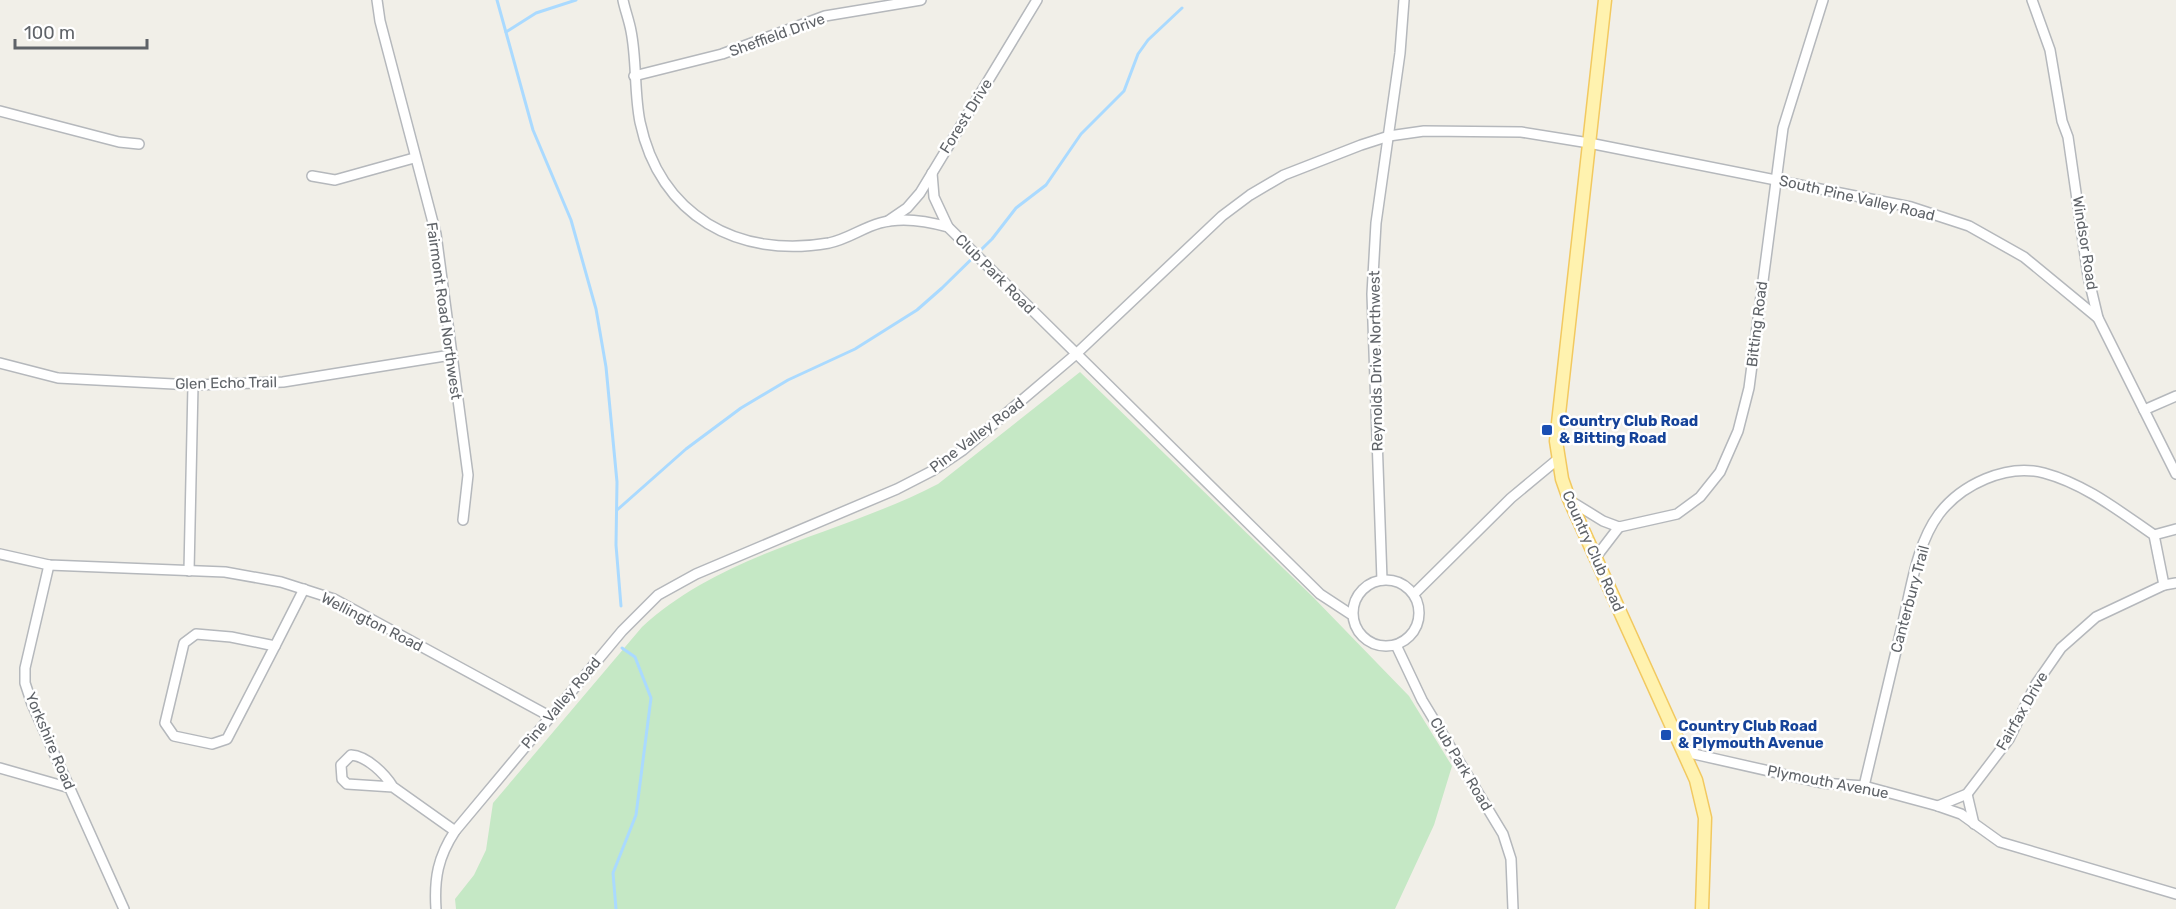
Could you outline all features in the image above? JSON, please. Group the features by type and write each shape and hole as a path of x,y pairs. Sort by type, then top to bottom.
{"main road":[{"name":"Country Club Road","path":"1605,0 1556,421 1558,459 1569,500 1696,780 1705,818 1702,909"}],"street":[{"name":"Fairmont Road Northwest","path":"377,0 414,158 436,234 468,474 463,520"},
{"name":"Club Park Road","path":"622,0 632,32 634,76 643,135 655,165 683,205 715,229 734,237 769,246 797,247 845,239 886,222 920,221 948,227 1320,594 1352,615"},
{"name":"Sheffield Drive","path":"634,76 722,54 825,16 883,3 921,0"},
{"name":"Forest Drive","path":"886,222 916,200 1037,0"},
{"name":"Reynolds Drive Northwest","path":"1382,580 1372,294 1376,223 1389,136 1404,0"},
{"name":"Bitting Road","path":"1619,527 1670,517 1694,503 1720,472 1733,447 1751,374 1785,117 1823,0"},
{"name":"Windsor Road","path":"2032,0 2050,51 2062,121 2068,137 2088,276 2098,318 2176,474"},
{"path":"0,111 119,142 139,144"},
{"name":"Pine Valley Road","path":"436,909 436,870 443,851 455,831 622,631 658,595 696,574 897,489 932,471 963,450 1076,355 1222,216 1250,195 1284,175 1389,136 1424,131 1491,130 1589,142"},
{"name":"South Pine Valley Road","path":"1589,142 1911,207 1969,226 2024,257 2098,318"},
{"path":"312,176 335,180 414,158"},
{"path":"932,173 934,197 948,227"},
{"name":"Glen Echo Trail","path":"0,363 58,378 193,386 283,382 451,355"},
{"path":"189,571 193,386"},
{"path":"2144,410 2176,396"},
{"path":"1414,594 1511,498 1558,459"},
{"name":"Canterbury Trail","path":"1864,786 1915,573 1932,526 1956,496 1982,480 1995,476 2019,471 2042,472 2087,490 2154,535"},
{"path":"1569,500 1603,521 1619,527 1596,557"},
{"path":"2164,585 2154,535 2176,529"},
{"name":"Wellington Road","path":"0,554 48,565 237,574 281,582 334,599 551,717"},
{"name":"Yorkshire Road","path":"48,565 25,668 25,683 124,909"},
{"path":"1382,580 1400,583 1414,594 1418,605 1417,627 1411,636 1396,645 1380,647 1360,636 1352,615 1353,605 1364,588 1382,580"},
{"name":"Fairfax Drive","path":"1938,806 1953,802 1967,794 2009,739 2036,684 2061,648 2096,617 2164,585 2176,583"},
{"path":"275,646 210,634 196,634 186,639 165,718 170,732 212,744 227,739 275,646 304,589"},
{"name":"Club Park Road","path":"1396,645 1422,700 1503,834 1511,859 1514,909"},
{"name":"Plymouth Avenue","path":"1681,746 1694,754 1822,783 1864,786 1938,806 1953,811 2000,842 2176,894"},
{"path":"393,787 347,784 342,779 341,765 351,755 358,756 383,774 393,787 455,831"},
{"path":"0,768 70,788"},
{"path":"1967,794 1974,824"},
{"name":"Club Park Road","path":"1513,887 1520,909"}],"green space":[{"path":"1080,372 1312,596 1409,696 1452,766 1434,825 1395,909 456,909 455,899 474,875 486,850 493,803 642,627 674,601 746,562 863,517 938,484"}],"waterway":[{"path":"497,0 533,130 571,220 596,309 606,367 617,482 616,545 621,606"},
{"path":"506,32 536,13 576,0"},
{"path":"617,510 686,449 741,408 788,380 855,349 917,310 942,288 992,239 1016,208 1046,185 1081,134 1124,91 1138,54 1148,40 1182,8"},
{"path":"616,909 613,873 636,815 651,698 635,657 622,648"}],"place":[{"name":"Country Club Road & Bitting Road","path":"1547,430"},
{"name":"Country Club Road & Plymouth Avenue","path":"1666,735"}]}
